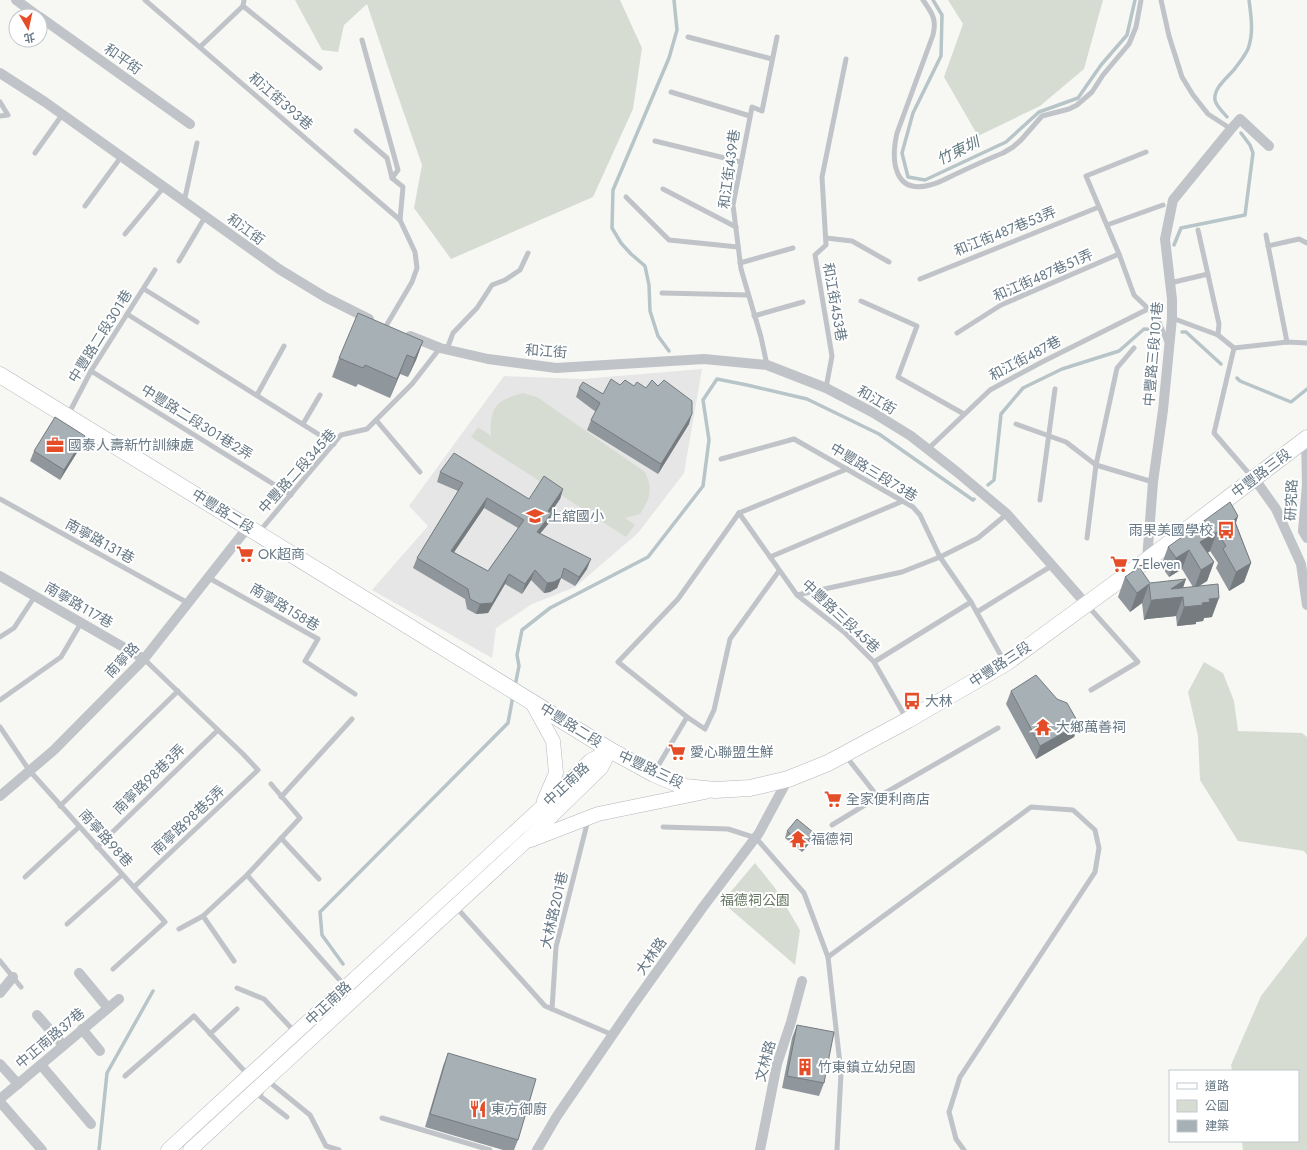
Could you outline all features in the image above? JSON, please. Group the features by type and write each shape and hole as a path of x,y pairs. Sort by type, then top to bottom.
{"main road":[{"name":"中豐路二段","path":"0,375 610,750"},
{"name":"中豐路三段","path":"610,750 654,774 686,787 715,790 750,788 788,779 828,763 908,720 1006,664 1147,560 1307,438"}],"street":[{"name":"和平街","path":"16,0 27,8"},
{"name":"和平街","path":"48,23 190,124"},
{"name":"和江街","path":"0,73 62,115 279,269 325,297 372,320 401,332 443,348 488,359 556,368 704,359 767,365 826,388 872,412 910,436 957,472 1007,514 1086,604"},
{"name":"中豐路三段101巷","path":"1147,560 1153,482 1163,410 1172,318 1172,299 1165,239 1173,200 1240,119 1269,146"},
{"name":"研究路","path":"1307,438 1306,514 1303,531 1307,538"},
{"name":"研究路","path":"1254,478 1276,509 1301,564 1307,605"},
{"name":"南寧路","path":"0,796 54,750 144,659 209,578 253,530"},
{"name":"南寧路117巷","path":"0,576 144,659"},
{"path":"531,701 553,742 556,773 542,807"},
{"name":"中正南路","path":"168,1150 542,807 590,761 610,750"},
{"name":"中正南路","path":"190,1150 525,842 601,768 610,750"},
{"name":"大林路","path":"537,1150 557,1116 613,1035 703,907 756,838 788,779"},
{"path":"525,842 598,814 715,790"},
{"path":"79,973 108,1008"},
{"path":"0,993 13,977"},
{"name":"文林路","path":"760,1150 777,1064 791,1022 802,981"},
{"name":"中正南路37巷","path":"42,1150 0,1100 119,999"},
{"path":"37,1015 63,1045"},
{"path":"82,1030 100,1051"},
{"path":"0,1064 18,1084"},
{"path":"41,1065 91,1124"}],"lane":[{"name":"和江街393巷","path":"146,0 400,220 415,252 417,268 412,282 386,326"},
{"path":"924,0 934,17 935,26 897,133 894,147 894,162 898,175 904,184 911,187 931,185 1003,153 1021,140 1042,116 1069,109 1086,99 1103,75 1129,44 1136,27 1141,0"},
{"path":"1161,0 1169,36 1182,77 1193,95 1208,114 1231,129"},
{"path":"200,47 244,3 320,68"},
{"path":"688,37 772,59"},
{"name":"和江街439巷","path":"767,365 761,337 740,263 733,205 752,107 762,111 777,37"},
{"path":"362,40 398,170 392,178"},
{"path":"846,59 822,177 826,238 852,241 889,262"},
{"path":"671,92 750,116"},
{"path":"0,102 8,115 0,116"},
{"path":"35,154 62,115"},
{"path":"356,131 387,158 392,178 403,187 400,220"},
{"path":"655,141 741,162"},
{"path":"184,202 197,143"},
{"path":"1146,152 1086,176 1119,254 1134,295 1157,317 1169,346"},
{"path":"85,206 121,157"},
{"path":"125,234 164,187"},
{"path":"663,189 736,227"},
{"path":"626,197 669,240 738,247"},
{"path":"1107,225 1163,205"},
{"name":"和江街487巷53弄","path":"920,279 1099,207"},
{"path":"179,261 205,217"},
{"path":"1198,230 1219,324 1218,335"},
{"path":"1266,235 1287,342"},
{"name":"和江街453巷","path":"826,238 826,245 815,256 832,356 826,388"},
{"path":"1268,246 1299,239 1307,243"},
{"path":"740,263 793,248"},
{"name":"中豐路二段345巷","path":"253,530 291,494 341,435 367,429 412,384 443,348 453,333 477,308 492,285 505,280 520,270 528,253"},
{"name":"和江街487巷51弄","path":"957,333 1001,305 1119,254"},
{"name":"中豐路二段301巷","path":"68,416 91,371 155,270"},
{"path":"1170,283 1208,274"},
{"path":"144,289 197,322"},
{"path":"662,293 748,295"},
{"path":"861,301 917,326 898,377 964,414"},
{"path":"754,316 803,302"},
{"name":"和江街487巷","path":"928,449 990,390 1148,308"},
{"path":"127,314 334,444"},
{"path":"1172,318 1218,335 1234,348 1287,342 1307,343"},
{"path":"257,395 284,346"},
{"path":"1087,538 1096,465 1117,368 1134,348"},
{"path":"1234,348 1214,433 1254,478"},
{"name":"中豐路二段301巷2弄","path":"91,371 291,494"},
{"path":"1040,500 1055,389"},
{"path":"303,424 320,395"},
{"path":"376,420 420,472"},
{"path":"1016,424 1066,442 1096,465 1153,482"},
{"name":"中豐路三段73巷","path":"721,459 794,439 913,507 920,515 940,557 971,602 1006,664"},
{"path":"779,571 730,638 714,710 705,729 687,717 618,662 678,599 739,513 847,469"},
{"name":"南寧路131巷","path":"0,499 188,604"},
{"path":"770,557 902,501"},
{"name":"中豐路三段45巷","path":"739,513 797,595 844,632 874,662 908,720"},
{"path":"797,595 902,572 940,557 978,538 1007,514"},
{"path":"977,612 1052,566"},
{"name":"南寧路158巷","path":"209,578 318,639 305,661 355,694"},
{"path":"0,637 14,628 35,596"},
{"path":"874,662 971,602"},
{"path":"1086,604 1138,662 1091,690"},
{"path":"0,700 61,656 81,623"},
{"path":"144,659 218,730"},
{"path":"60,806 178,691"},
{"path":"654,774 687,717"},
{"path":"281,796 352,719"},
{"name":"南寧路98巷","path":"0,727 29,770 164,922 113,969"},
{"path":"832,825 998,728"},
{"name":"南寧路98巷5弄","path":"134,887 258,770 218,730"},
{"name":"南寧路98巷3弄","path":"96,846 218,730"},
{"path":"844,755 878,797"},
{"path":"179,929 203,916 247,875 300,818 271,784"},
{"path":"828,956 1031,806 1073,810 1095,830 1100,848 1095,872 960,1077 949,1112 956,1139 964,1150"},
{"name":"大林路201巷","path":"552,1009 556,947 589,818"},
{"path":"25,877 79,827"},
{"path":"663,827 728,830 756,838 804,893 828,956 841,1074 837,1150"},
{"path":"281,838 319,879"},
{"path":"67,924 122,875"},
{"path":"247,875 346,986"},
{"path":"456,906 545,1006 613,1035"},
{"path":"203,916 234,961"},
{"path":"0,961 21,987"},
{"path":"237,988 264,999 295,1033"},
{"path":"210,1034 237,1009"},
{"path":"125,1076 194,1016 249,1076 267,1080 310,1115 324,1148 340,1150"},
{"path":"267,1080 260,1096 287,1117"},
{"path":"382,1118 490,1150"}],"shaded area":[{"name":"上舘國小","path":"702,369 684,473 638,533 575,587 532,604 496,628 492,658 372,590 428,526 409,506 504,376 583,379"}],"green space":[{"path":"295,0 620,0 642,48 633,109 593,197 451,259 414,208 422,165 367,4 344,25 338,52 322,50"},
{"path":"948,0 1103,0 1084,69 1040,106 978,136 944,77 963,24"},
{"path":"523,393 537,397 645,472 650,489 649,498 640,514 625,518 635,525 626,537 471,437 478,427 491,436 493,412 496,407 500,402"},
{"path":"1204,662 1223,673 1234,701 1238,731 1302,733 1307,737 1307,855 1304,851 1238,841 1200,780 1198,736 1188,692"},
{"name":"福德祠公園","path":"755,863 775,888 800,930 795,965 722,902"},
{"path":"1307,936 1307,1150 1243,1150 1242,1142 1299,1142 1299,1070 1232,1070 1231,1065 1261,996"}],"building":[{"path":"358,313 423,341 415,358 407,355 397,379 365,365 363,368 339,358"},
{"path":"611,379 620,385 625,380 634,386 637,382 646,388 652,380 658,386 664,380 692,401 692,414 661,464 591,420 600,403 579,388 583,382 603,394"},
{"path":"55,417 85,436 64,470 34,451"},
{"path":"454,453 529,499 544,476 563,489 548,511 552,513 537,532 591,559 579,577 564,568 561,578 554,582 547,583 535,570 525,584 509,574 492,603 480,604 470,599 468,589 417,558 463,483 440,472","holes":["487,498 524,520 488,571 451,551"]},
{"path":"1230,502 1238,516 1234,520 1251,563 1236,572 1223,549 1226,546 1217,532 1200,542 1214,562 1201,570 1189,550 1176,558 1168,547"},
{"path":"1139,567 1150,583 1186,579 1171,589 1218,584 1219,598 1209,599 1210,602 1202,603 1203,605 1184,607 1183,597 1151,601 1149,584 1137,593 1125,577"},
{"name":"大鄉萬善祠","path":"1036,675 1057,699 1067,703 1079,724 1040,746 1011,691"},
{"path":"797,819 814,833 804,846 787,831"},
{"name":"竹東鎮立幼兒園","path":"797,1025 834,1032 824,1083 787,1076"},
{"name":"東方御廚","path":"448,1053 536,1079 518,1140 430,1114"}],"waterway":[{"path":"669,351 658,336 650,311 649,285 645,266 621,243 612,228 613,190 669,58 677,30 674,0"},
{"name":"竹東圳","path":"933,0 942,15 941,56 913,113 902,153 908,177 925,180 1006,142 1039,112 1078,98 1101,65 1127,35 1135,0"},
{"path":"1227,117 1217,104 1215,95 1219,86 1238,65 1248,49 1251,37 1249,0"},
{"path":"1174,245 1181,228 1245,215 1253,153 1250,145 1241,133"},
{"path":"988,485 994,480 1001,414 1023,388 1062,369 1119,351 1144,329 1160,330"},
{"path":"1182,332 1186,332 1221,364"},
{"path":"1237,378 1240,381 1291,402 1307,389"},
{"path":"515,686 519,666 517,655 522,630 550,608 648,557 703,486 709,440 703,400 717,379 807,399 879,434 973,500 974,499"},
{"path":"343,964 322,935 320,912 508,723 513,696"},
{"path":"99,1150 107,1073 153,991"}],"place":[{"name":"國泰人壽新竹訓練處","path":"55,445"},
{"name":"上舘國小","path":"535,516"},
{"name":"雨果美國學校","path":"1226,530"},
{"name":"OK超商","path":"245,554"},
{"name":"7-Eleven","path":"1119,564"},
{"name":"大林","path":"912,701"},
{"name":"大鄉萬善祠","path":"1043,727"},
{"name":"愛心聯盟生鮮","path":"677,752"},
{"name":"全家便利商店","path":"833,799"},
{"name":"福德祠","path":"798,839"},
{"name":"竹東鎮立幼兒園","path":"805,1067"},
{"name":"東方御廚","path":"478,1109"}]}
